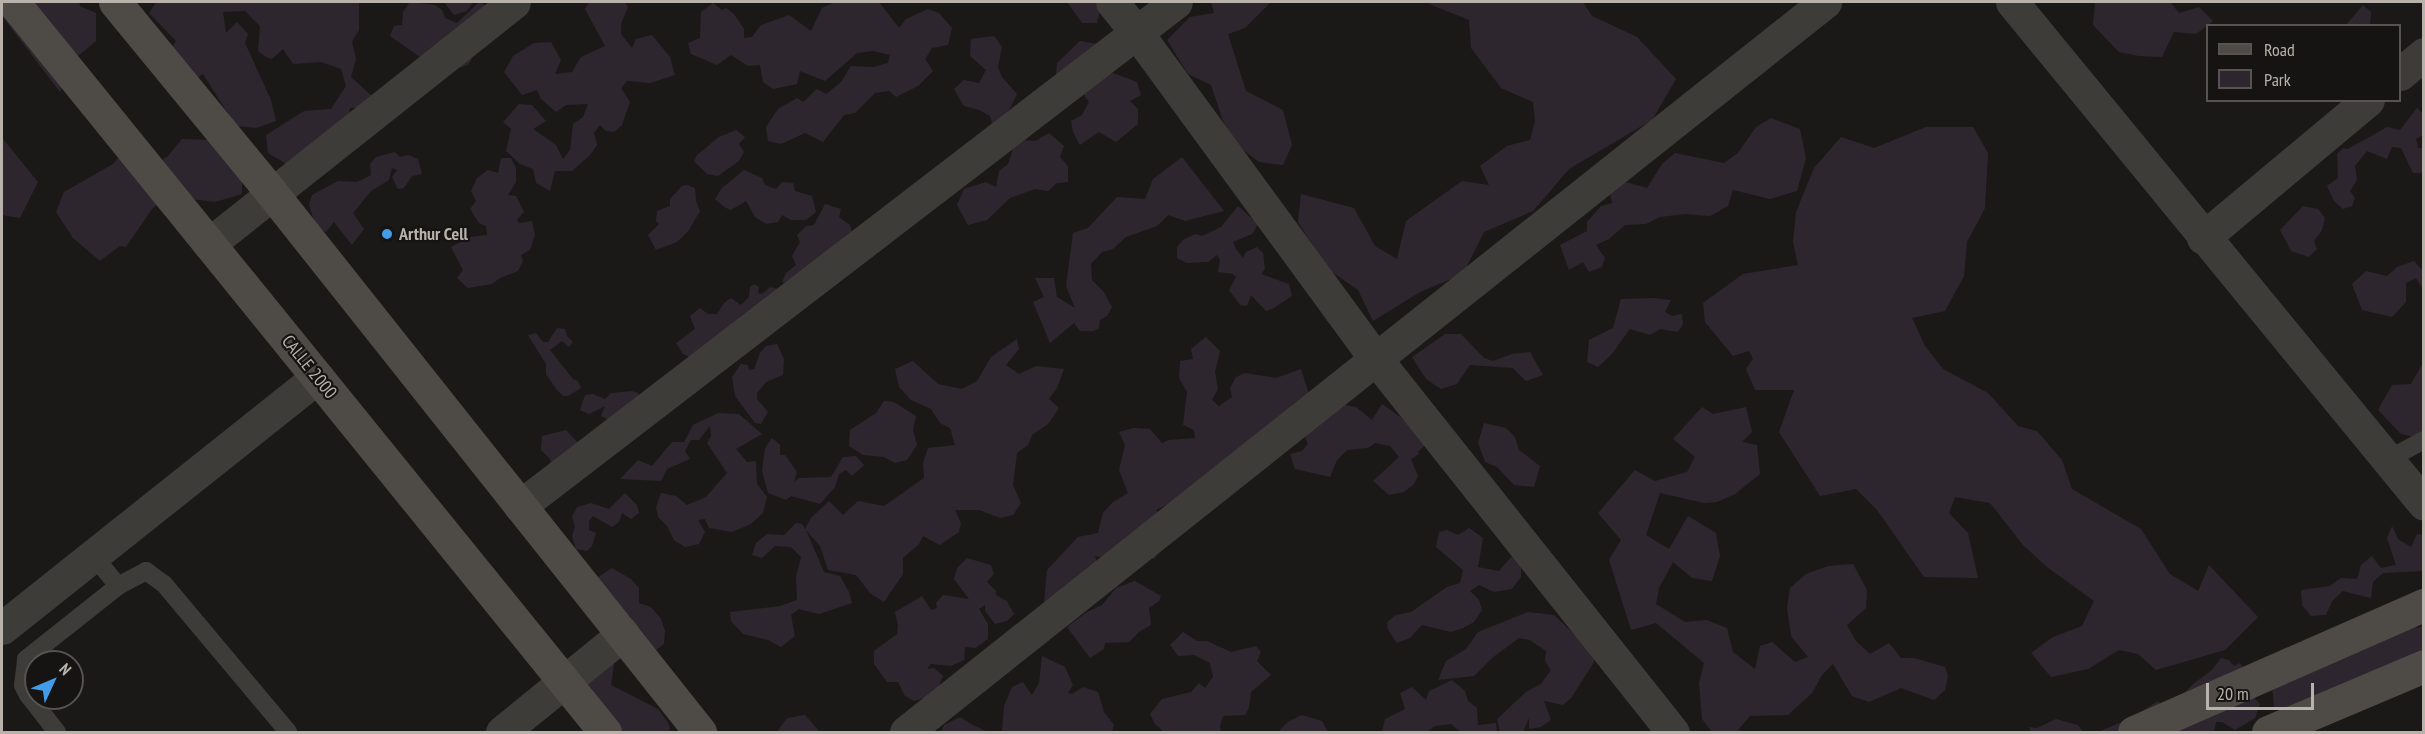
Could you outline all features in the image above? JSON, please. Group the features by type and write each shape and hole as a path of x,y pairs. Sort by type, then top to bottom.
{"street":[{"name":"CALLE 2000","path":"13,2 605,732"},
{"path":"115,2 271,192 700,732"},
{"path":"209,244 271,192 514,2"},
{"path":"1112,2 1376,359 1673,732"},
{"path":"520,506 1176,2"},
{"path":"906,732 1825,2"},
{"path":"2012,2 2203,238 2424,504"},
{"path":"2401,73 2424,54"},
{"path":"2203,238 2366,102"},
{"path":"2,628 317,377"},
{"path":"2134,732 2424,605"},
{"path":"502,732 623,634"},
{"path":"2268,732 2424,666"}],"lane":[{"path":"2386,459 2424,440"},
{"path":"93,555 118,586"},
{"path":"57,732 28,695 24,685 26,660 118,586 146,571 164,584 288,732"}],"green space":[{"path":"2,2 79,2 80,6 96,13 96,41 78,56 60,92 2,16"},
{"path":"156,2 359,2 359,30 352,42 356,59 351,77 373,97 368,107 350,108 348,119 290,166 268,153 266,135 304,111 331,109 346,86 341,69 321,62 293,64 283,49 272,59 266,57 258,51 260,26 245,11 223,12 226,33 237,22 248,34 245,43 271,100 276,121 256,128 236,126 203,74 194,80 171,49 176,41 149,13"},
{"path":"410,2 435,5 442,10 445,18 457,23 479,2 489,7 477,50 468,65 452,70 420,57 390,36 394,26 402,25 403,12"},
{"path":"444,2 473,2 467,11 454,15"},
{"path":"589,2 625,2 628,7 621,24 621,34 632,48 636,39 652,35 670,57 675,75 650,83 627,81 621,88 630,102 622,125 614,132 606,131 600,125 594,133 597,145 590,155 572,171 555,171 550,191 536,183 533,169 520,164 506,151 511,129 503,122 519,104 532,105 546,121 533,129 556,145 563,159 570,150 573,124 583,117 588,104 566,105 556,112 541,99 537,90 522,95 504,72 513,56 534,43 551,42 561,60 555,74 572,72 581,57 605,46 585,9"},
{"path":"835,2 879,2 899,28 906,19 928,9 939,13 952,28 948,45 932,48 925,59 933,71 918,86 896,97 889,91 875,93 855,113 844,115 823,142 805,133 781,144 768,141 766,127 778,109 797,98 803,102 817,89 826,94 841,82 851,66 873,67 888,63 890,55 873,51 857,53 825,81 800,71 797,84 773,89 763,82 760,65 748,66 731,55 717,65 691,54 688,43 700,38 701,12 713,3 722,10 726,8 734,14 744,29 744,38 752,37 761,25 789,15 811,31 822,8"},
{"path":"1067,2 1095,2 1100,11 1097,23 1082,23"},
{"path":"1211,2 1271,2 1245,28 1228,34 1246,91 1283,110 1292,145 1283,165 1259,162 1229,139 1211,85 1188,74 1167,40 1190,17 1214,13"},
{"path":"1428,2 1583,2 1592,16 1637,37 1676,79 1652,120 1569,169 1533,211 1484,232 1463,274 1420,292 1373,321 1358,290 1328,269 1298,222 1301,194 1354,208 1375,246 1397,259 1406,221 1462,181 1489,185 1480,166 1507,146 1530,140 1535,121 1533,102 1501,88 1471,48 1469,20"},
{"path":"2095,2 2170,2 2179,13 2199,7 2213,21 2206,24 2196,34 2174,32 2162,57 2119,52 2093,25"},
{"path":"2363,5 2371,12 2370,24 2347,24"},
{"path":"994,36 1002,47 998,67 1002,77 1017,94 1006,116 993,127 990,116 964,106 954,89 964,80 979,83 986,70 970,56 971,39"},
{"path":"1080,41 1097,44 1101,76 1113,73 1137,82 1141,95 1130,101 1138,109 1138,124 1116,142 1099,132 1080,145 1073,132 1071,121 1082,115 1089,102 1078,86 1056,74 1057,63"},
{"path":"2417,108 2423,114 2423,135 2416,139 2418,148 2423,148 2423,173 2413,173 2401,148 2392,147 2387,159 2367,151 2355,166 2357,180 2350,191 2355,198 2352,206 2343,209 2334,201 2327,186 2338,178 2337,154 2343,148 2348,149 2387,127 2400,130"},
{"path":"1771,118 1800,129 1806,158 1797,191 1770,199 1733,190 1728,206 1710,216 1685,214 1660,217 1646,224 1625,225 1609,239 1596,245 1605,258 1602,267 1589,272 1583,262 1569,270 1560,245 1587,231 1587,222 1601,206 1612,203 1610,193 1625,182 1647,188 1662,164 1675,153 1724,163 1738,153 1756,127"},
{"path":"1926,127 1973,127 1988,153 1985,208 1967,242 1964,276 1945,311 1912,318 1925,346 1943,369 1988,393 2018,426 2037,431 2062,460 2072,489 2141,529 2170,574 2198,591 2209,565 2258,617 2225,650 2156,670 2138,654 2119,650 2088,669 2051,677 2031,653 2053,637 2082,626 2094,601 2047,567 2023,545 1990,503 1955,497 1949,513 1968,533 1978,578 1924,577 1877,510 1856,489 1820,496 1779,432 1794,390 1755,390 1746,369 1753,359 1749,351 1733,356 1705,322 1703,303 1743,274 1798,265 1793,242 1796,212 1814,168 1841,137 1874,148"},
{"path":"736,130 745,137 739,144 744,152 739,161 718,176 707,174 694,161 697,155 719,137"},
{"path":"1049,133 1064,146 1060,157 1068,166 1068,182 1057,183 1048,191 1035,189 1010,198 987,220 968,225 957,205 964,189 986,182 996,187 999,171 1008,164 1014,146 1024,140 1035,141"},
{"path":"3,139 38,182 20,218 2,215"},
{"path":"182,139 215,140 242,174 242,194 215,202 167,196 152,209 126,247 120,246 100,261 73,238 56,212 64,192 113,164 118,158 154,165 168,156"},
{"path":"395,152 400,157 408,155 418,159 422,174 412,176 404,188 398,189 392,177 397,170 392,168 389,180 371,191 353,213 364,229 352,245 334,222 326,232 316,228 309,204 312,195 338,181 357,182 371,175 370,164 376,157"},
{"path":"1182,157 1224,211 1185,221 1168,215 1157,226 1126,237 1113,249 1102,252 1091,264 1092,280 1103,291 1112,307 1107,316 1100,320 1099,328 1094,331 1080,331 1074,323 1050,343 1033,302 1044,297 1035,278 1054,278 1057,297 1075,308 1066,286 1073,233 1088,228 1117,197 1145,199 1153,179"},
{"path":"501,158 511,158 516,168 516,182 508,195 516,196 524,212 517,220 519,223 532,221 535,235 530,250 521,255 523,261 518,271 492,284 468,288 457,278 463,270 451,247 470,237 487,235 486,226 479,223 470,209 476,201 471,191 477,178 488,170 498,173"},
{"path":"744,170 762,178 765,185 776,189 782,182 793,183 795,191 812,196 816,212 806,220 791,220 782,215 778,222 766,224 755,217 746,201 731,210 724,207 715,199 722,188"},
{"path":"682,186 695,188 700,211 689,230 677,242 656,250 648,235 659,224 656,221 657,211 670,206 670,199"},
{"path":"825,204 841,209 839,217 850,225 853,236 787,283 782,282 786,273 796,265 792,256 800,242 797,235 806,226 814,225"},
{"path":"1238,206 1258,224 1252,234 1233,242 1236,249 1243,258 1246,252 1257,247 1263,253 1265,269 1261,274 1289,284 1292,296 1266,311 1251,295 1247,306 1240,305 1229,290 1236,277 1233,274 1218,272 1220,260 1217,255 1208,262 1187,263 1177,258 1177,247 1183,240 1195,234 1202,236 1221,227"},
{"path":"2303,206 2318,209 2325,218 2322,230 2314,241 2317,249 2309,257 2291,251 2280,230"},
{"path":"2414,261 2423,271 2423,289 2416,278 2406,283 2406,302 2392,317 2362,310 2352,284 2366,271 2387,276 2397,267"},
{"path":"754,284 759,287 758,293 762,294 770,287 783,290 696,360 683,354 676,343 695,329 690,316 700,308 708,314 717,314 724,303 731,298 741,305 749,297 750,287"},
{"path":"1621,299 1671,300 1665,312 1672,316 1682,314 1683,324 1678,332 1660,329 1650,335 1630,329 1611,355 1598,367 1587,362 1589,340 1613,328"},
{"path":"557,328 565,329 567,336 573,342 569,347 562,341 550,350 573,379 578,381 581,388 568,396 563,396 557,390 546,374 546,364 528,335 536,333 543,342 548,342"},
{"path":"1445,334 1461,334 1484,358 1493,361 1512,354 1530,352 1543,375 1526,381 1513,368 1470,365 1457,384 1441,389 1426,379 1412,357"},
{"path":"1206,337 1220,351 1215,372 1218,389 1212,400 1219,406 1232,397 1230,388 1236,377 1245,373 1276,378 1301,369 1309,394 1179,499 1156,510 1169,524 1167,542 1154,559 1108,559 1095,556 1098,566 1044,604 1047,570 1078,537 1098,533 1103,513 1113,502 1128,493 1119,470 1125,445 1119,432 1133,428 1150,429 1162,443 1169,440 1195,438 1194,430 1183,425 1187,392 1179,378 1180,361 1193,359 1191,349"},
{"path":"1017,339 1019,349 1006,365 1019,374 1036,366 1064,369 1057,388 1049,399 1059,408 1048,424 1032,435 1028,445 1017,453 1013,485 1021,503 1013,515 1000,518 979,510 955,510 961,523 959,532 940,545 923,536 919,544 903,558 903,574 884,602 870,593 856,575 828,570 820,546 806,530 824,572 840,576 852,603 819,614 799,609 791,615 795,636 781,647 768,640 743,634 731,621 730,612 780,606 797,600 796,577 801,557 791,547 775,546 762,558 752,555 756,543 767,534 784,535 796,523 802,524 805,529 811,518 829,501 843,515 858,501 884,506 924,478 923,463 928,448 955,445 950,428 940,423 931,409 911,400 899,387 895,369 913,361 938,384 962,389 977,381 991,357"},
{"path":"777,344 784,359 783,375 766,382 757,393 757,399 768,412 761,424 755,423 735,396 732,377 741,364 748,365 749,370 754,369 760,353 766,346"},
{"path":"2423,363 2423,444 2419,438 2401,434 2378,410 2392,385 2411,384"},
{"path":"632,391 638,393 638,408 616,424 601,416 605,406 589,414 580,410 585,395 593,394 605,399 611,393"},
{"path":"884,401 894,402 916,416 913,430 917,445 907,460 895,463 884,457 863,455 849,446 850,430 876,413"},
{"path":"1341,404 1356,407 1372,420 1382,404 1403,419 1426,444 1418,452 1419,454 1411,459 1418,476 1414,484 1404,492 1389,495 1373,481 1399,457 1390,446 1375,443 1368,448 1347,450 1337,460 1330,477 1295,469 1290,454 1302,451 1308,444 1305,437 1312,428"},
{"path":"1702,407 1713,414 1746,407 1752,432 1742,442 1757,445 1760,474 1735,494 1717,502 1704,503 1660,493 1646,535 1669,549 1688,516 1716,533 1720,556 1712,581 1692,578 1673,562 1659,588 1656,604 1685,622 1707,620 1727,628 1733,652 1755,669 1760,646 1772,642 1795,662 1808,657 1791,636 1787,608 1790,588 1806,574 1828,566 1853,564 1867,590 1866,608 1847,625 1856,641 1870,654 1889,643 1901,658 1914,658 1945,667 1948,676 1945,690 1934,700 1901,688 1869,702 1852,696 1833,664 1822,675 1812,693 1788,715 1750,716 1738,730 1746,732 1712,732 1702,719 1699,683 1704,663 1656,623 1631,630 1609,560 1621,540 1598,513 1635,470 1655,481 1687,472 1695,457 1673,439"},
{"path":"718,413 739,414 762,434 736,449 747,462 756,461 757,484 767,497 763,513 751,524 732,532 709,528 705,519 698,520 705,532 699,544 685,547 674,540 667,526 658,517 656,507 661,493 676,496 687,505 706,497 727,473 707,443 711,436 710,426 699,440 691,440 685,451 690,459 667,469 661,481 620,479 638,460 652,466 672,442 684,442 693,425"},
{"path":"1484,423 1506,428 1515,437 1519,450 1540,466 1534,487 1514,485 1497,467 1485,462 1478,443"},
{"path":"566,430 584,449 553,470 550,459 541,450 542,436"},
{"path":"772,438 780,445 780,455 785,455 797,472 794,482 799,478 831,477 843,457 856,456 864,465 852,476 846,470 839,474 835,487 820,504 791,496 786,500 768,493 762,471 765,448"},
{"path":"625,493 637,505 639,513 631,519 622,513 619,522 612,527 593,516 589,521 589,530 596,533 592,546 587,551 576,549 572,536 575,527 572,517 577,507 591,503 609,509"},
{"path":"2392,526 2398,539 2411,547 2417,534 2423,535 2423,571 2383,573 2373,582 2371,598 2343,591 2332,601 2326,615 2311,616 2302,605 2301,590 2330,586 2341,578 2357,579 2361,565 2372,556 2381,568 2396,565 2387,538"},
{"path":"1469,528 1483,538 1478,567 1499,571 1511,557 1521,560 1521,577 1512,589 1494,592 1479,585 1470,591 1479,600 1482,610 1474,622 1463,628 1451,632 1422,625 1410,638 1397,643 1388,630 1387,622 1396,615 1411,612 1447,587 1460,583 1463,570 1436,547 1439,532 1447,530 1458,535"},
{"path":"967,558 991,565 994,574 987,582 996,591 996,595 1007,601 1014,614 1007,621 995,624 985,611 985,605 979,609 988,624 988,639 975,648 965,647 964,660 951,666 931,664 927,669 934,668 943,676 938,688 927,697 914,701 905,696 898,682 887,682 874,664 874,651 897,634 898,625 895,612 922,596 931,610 937,608 936,603 943,595 969,599 954,579 957,568"},
{"path":"612,568 631,579 639,588 639,603 651,607 661,619 665,631 664,644 652,653 626,619 631,617 617,609 594,580"},
{"path":"1135,581 1161,596 1159,601 1149,608 1151,625 1140,631 1129,642 1105,643 1104,649 1090,658 1067,627 1087,612 1102,605 1116,588"},
{"path":"1528,612 1554,615 1575,635 1600,640 1593,664 1571,698 1563,705 1544,701 1551,720 1541,727 1529,729 1529,718 1523,732 1500,732 1497,719 1526,692 1541,684 1551,670 1545,661 1546,651 1530,640 1519,638 1492,658 1474,676 1438,680 1446,661 1466,649 1478,632"},
{"path":"2404,619 2417,628 2423,626 2423,666 2281,711 2274,708 2272,684"},
{"path":"1183,632 1197,641 1207,641 1231,652 1256,646 1261,652 1257,661 1271,675 1251,692 1249,708 1245,715 1223,716 1221,732 1164,732 1155,724 1150,714 1162,699 1191,692 1199,683 1205,688 1213,677 1210,663 1194,655 1178,656 1170,645"},
{"path":"1042,656 1065,667 1073,685 1068,693 1072,694 1083,687 1098,692 1104,712 1114,725 1112,732 1002,732 1004,706 1012,687 1023,682 1032,695 1039,683"},
{"path":"615,658 611,685 658,709 669,724 670,732 609,732 572,690"},
{"path":"2221,658 2229,660 2234,666 2240,663 2252,681 2249,692 2260,704 2255,718 2235,730 2222,722 2216,722 2214,732 2098,732 2131,718 2158,701 2164,707 2172,706 2193,684 2212,670"},
{"path":"1452,680 1465,691 1468,701 1477,708 1478,725 1496,723 1497,732 1461,732 1451,724 1435,726 1427,732 1382,732 1385,719 1405,709 1400,693 1412,687 1426,700 1429,691"},
{"path":"805,715 820,732 777,732 787,718"},
{"path":"1302,715 1322,721 1328,732 1278,732 1289,721"},
{"path":"960,717 988,732 941,732 944,725"},
{"path":"2056,719 2078,725 2083,732 2031,732 2029,727 2037,728"}],"place":[{"name":"Arthur Cell","path":"387,234"}]}
